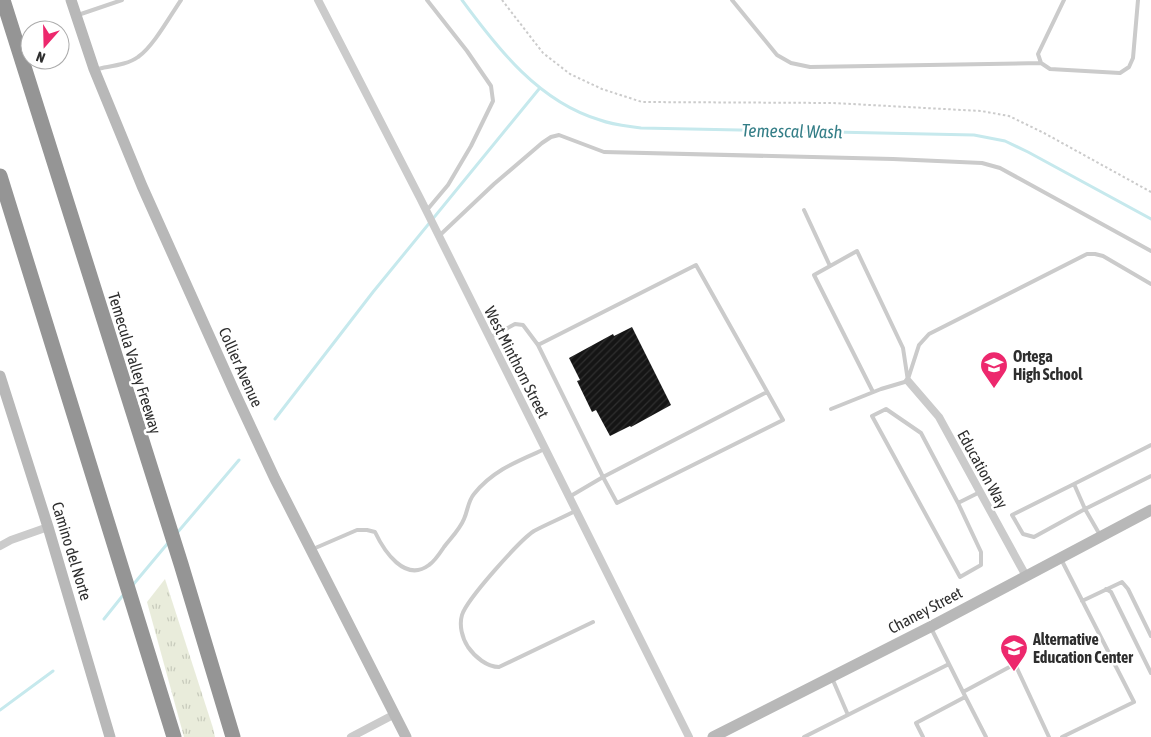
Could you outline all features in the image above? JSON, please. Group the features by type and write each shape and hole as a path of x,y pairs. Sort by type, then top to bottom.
{"highway":[{"name":"Temecula Valley Freeway","path":"3,0 181,564 233,737"},
{"path":"0,176 174,737"}],"street":[{"name":"Collier Avenue","path":"71,0 94,69 142,186 234,391 275,479 406,737"},
{"name":"West Minthorn Street","path":"318,0 420,198 689,737"},
{"name":"Camino del Norte","path":"0,376 48,527 110,737"},
{"name":"Education Way","path":"908,381 939,417 1026,576"},
{"name":"Chaney Street","path":"713,737 930,627 1100,535 1151,510"},
{"path":"0,546 11,540 48,527"},
{"path":"351,737 395,714"}],"lane":[{"path":"76,15 122,0"},
{"path":"94,69 125,63 138,58 148,48 180,0"},
{"path":"426,211 448,185 471,146 492,101 491,86 467,51 427,0"},
{"path":"732,0 777,54 791,63 810,67 1041,63 1050,69 1120,73 1129,67 1133,58 1138,0"},
{"path":"1041,63 1038,54 1064,0"},
{"path":"439,237 494,184 542,143 558,135 604,152 982,163 1000,168 1151,251"},
{"path":"804,210 830,266"},
{"path":"873,392 814,275 857,251 903,348 908,381"},
{"path":"908,381 919,345 929,334 1087,254 1103,256 1151,284"},
{"path":"489,338 515,324 523,325 538,345 617,503 782,420 696,265 538,345"},
{"path":"831,409 873,392 908,381"},
{"path":"569,497 603,477 767,392"},
{"path":"886,409 921,433 958,503 982,552 982,565 960,577 872,416 886,409"},
{"path":"1151,445 1012,515 1023,534 1034,537 1151,476"},
{"path":"311,550 357,530 367,530 375,532 387,553 397,564 419,570 430,564 458,530 473,495 493,475 545,448"},
{"path":"1074,484 1085,509 1100,535"},
{"path":"958,503 980,492"},
{"path":"576,510 533,532 499,565 468,604 462,615 461,628 464,641 471,651 489,664 499,667 593,622"},
{"path":"1060,557 1134,702 1062,737"},
{"path":"1082,600 1122,582 1128,589 1151,636"},
{"path":"1106,589 1110,592 1151,673"},
{"path":"930,627 986,737"},
{"path":"804,737 949,664"},
{"path":"963,692 1015,664 1049,737"},
{"path":"831,677 848,715"},
{"path":"923,737 916,723 966,697"}],"path":[{"path":"502,0 543,53 570,74 602,89 642,102 833,103 981,111 1009,116 1044,133 1151,192"}],"green space":[{"path":"165,579 215,737 184,737 147,602"}],"building":[{"path":"632,327 671,405 610,436 596,410 592,412 577,381 580,380 569,358 613,334 614,336"}],"waterway":[{"name":"Temescal Wash","path":"462,0 505,55 539,87 558,101 578,112 605,122 641,128 974,135 1005,141 1151,219"},
{"path":"275,419 373,292 539,89"},
{"path":"177,533 239,460"},
{"path":"132,586 168,543"},
{"path":"104,619 124,594"},
{"path":"0,710 53,671"}],"place":[{"name":"Ortega High School","path":"994,389"},
{"name":"Alternative Education Center","path":"1014,672"}]}
